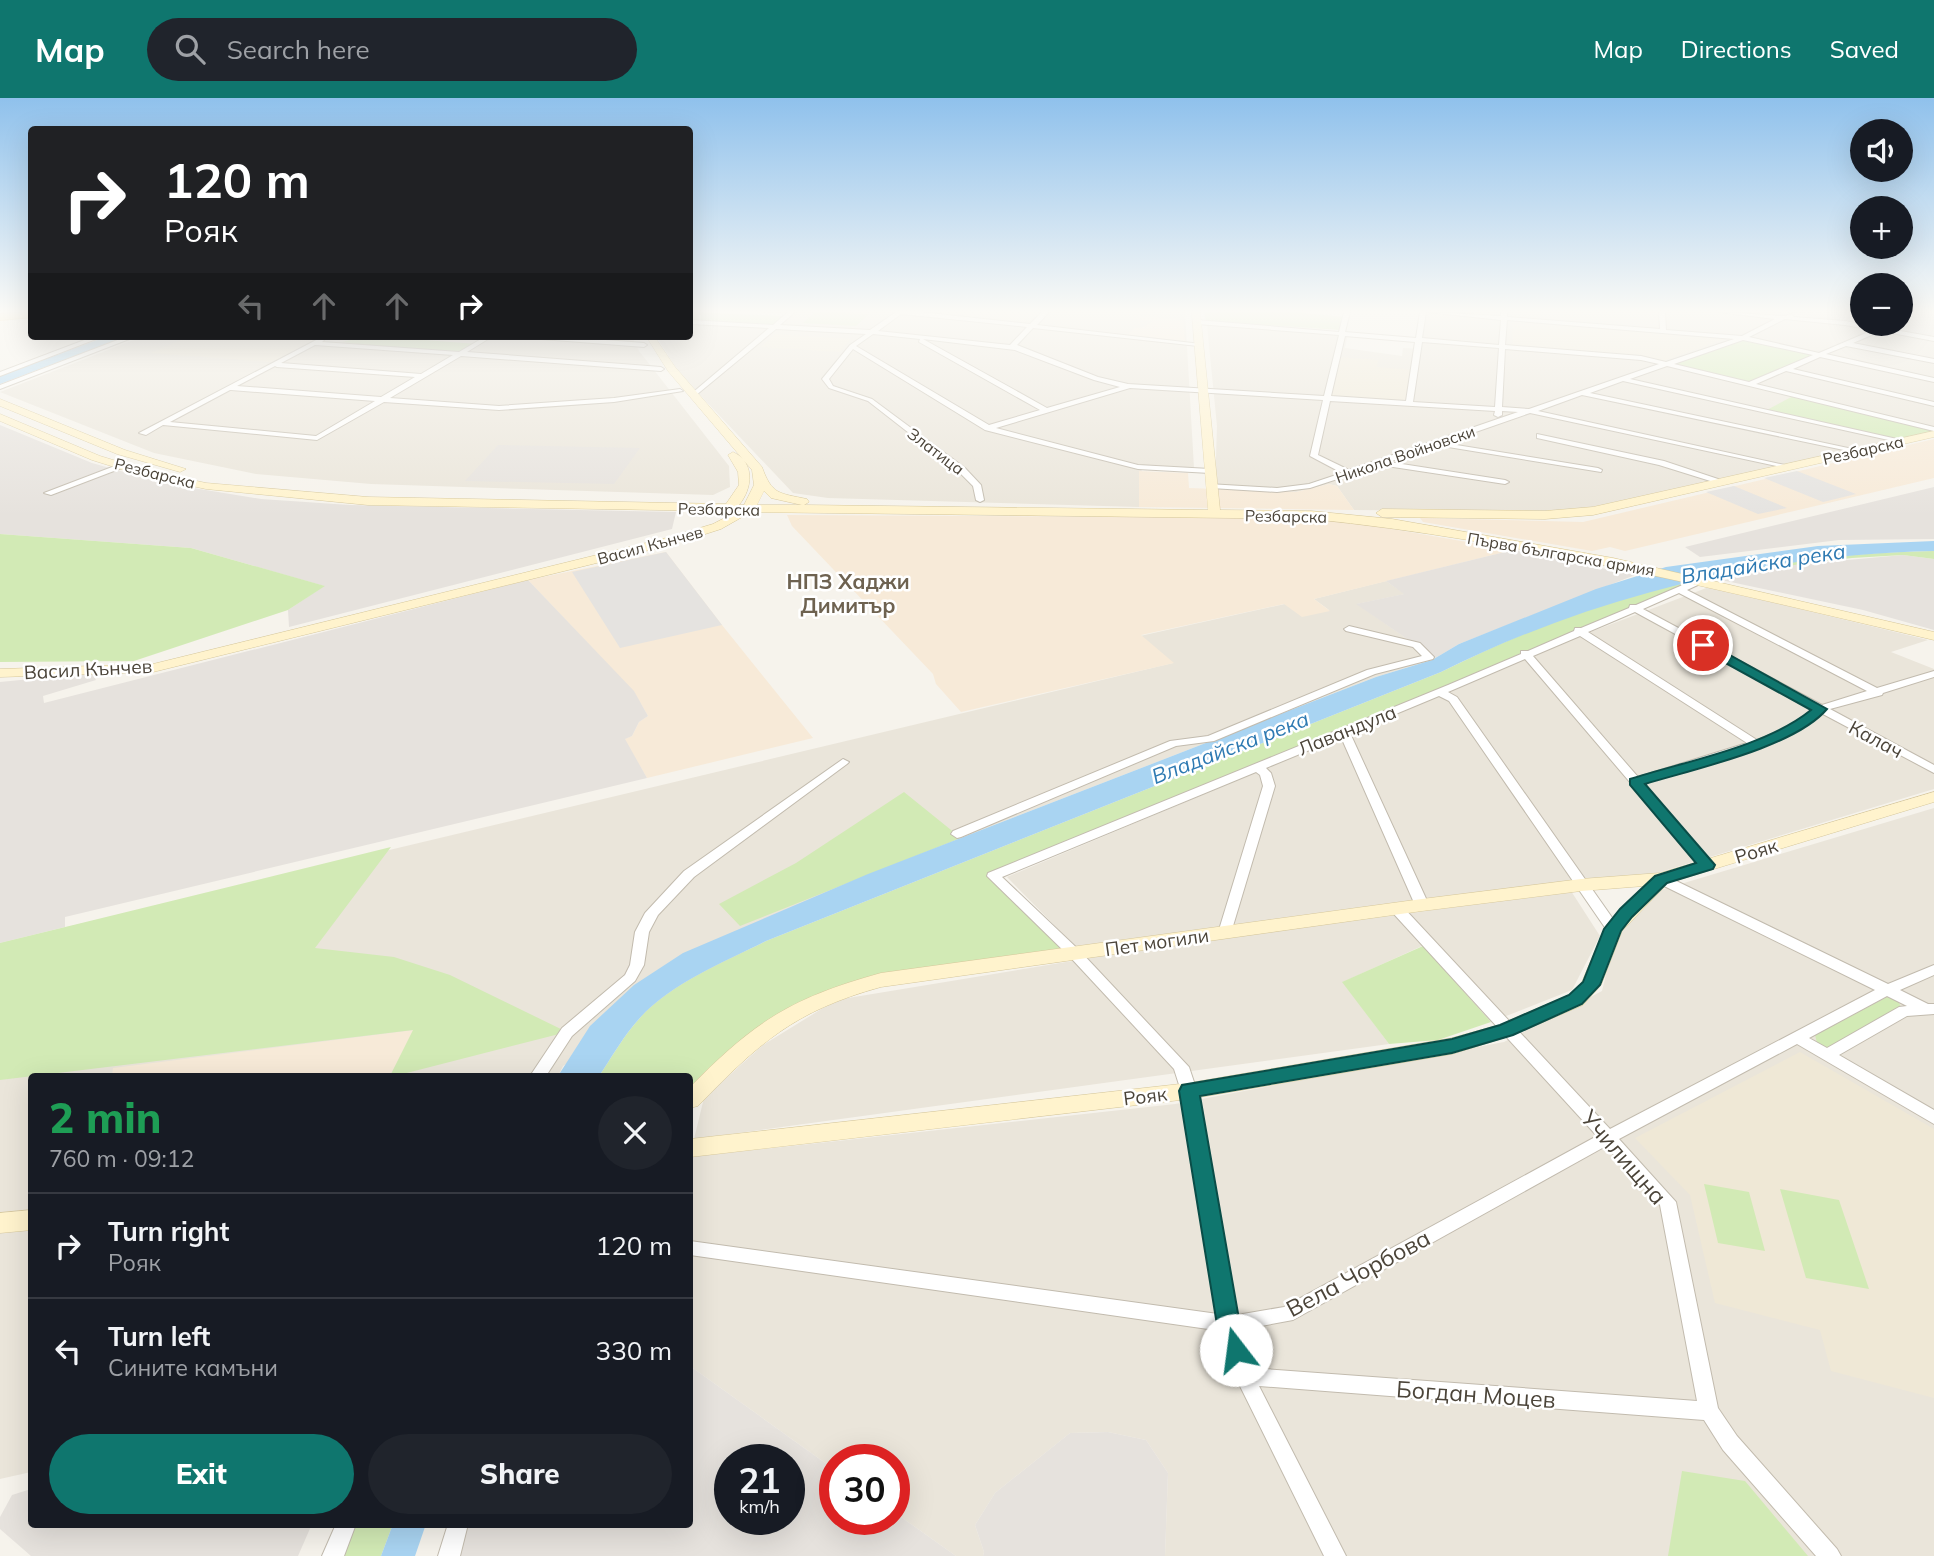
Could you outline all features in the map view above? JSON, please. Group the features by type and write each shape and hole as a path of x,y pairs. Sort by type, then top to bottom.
{"street":[{"path":"0,387 18,380"},
{"path":"143,433 246,380"},
{"path":"161,424 317,438 417,380"},
{"path":"671,380 745,470 743,493 732,505"},
{"path":"681,380 758,469 762,482 775,496 817,504"},
{"path":"694,395 712,380"},
{"name":"Златица","path":"826,380 828,384 870,400 948,458 977,485 980,500"},
{"path":"908,380 988,428 1138,467 1210,471"},
{"path":"991,380 1046,411"},
{"path":"1101,380 1130,386 1530,411 1790,467"},
{"path":"1202,380 1213,513"},
{"path":"1331,380 1314,456 1349,472"},
{"path":"1409,404 1412,380"},
{"path":"1497,422 1501,380"},
{"name":"Никола Войновски","path":"1211,486 1295,489 1618,380"},
{"path":"1626,380 1902,441"},
{"path":"1734,380 1934,432"},
{"path":"1750,384 1760,380"},
{"path":"1833,380 1934,404"},
{"path":"988,428 1130,386"},
{"path":"231,388 499,408 614,400 680,391"},
{"path":"1580,393 1858,451"},
{"name":"Резбарска","path":"0,402 121,452 167,466 227,478 384,492 751,506 1213,513 1571,514 1790,467 1934,432"},
{"name":"Резбарска","path":"0,417 122,466 206,486 368,501 673,508 732,505"},
{"path":"1540,436 1661,463 1723,482"},
{"path":"1435,443 1598,470"},
{"path":"1379,462 1505,482"},
{"path":"48,493 122,466"},
{"path":"751,506 762,482"},
{"name":"Резбарска","path":"751,506 817,504 1311,515 1392,523"},
{"name":"Васил Кънчев","path":"461,592 488,580 695,527 718,517 732,505"},
{"name":"Васил Кънчев","path":"0,674 153,668 670,541 707,530 751,506"},
{"path":"673,508 698,515 701,521 695,527"},
{"name":"Резбарска","path":"1335,512 1392,523"},
{"path":"1392,523 1395,518 1410,513"},
{"name":"Първа българска армия","path":"1392,523 1647,569 1934,636"},
{"name":"Лавандула","path":"1075,954 993,876 1440,692 1633,607 1682,591 1699,581"},
{"path":"1682,591 1878,693"},
{"name":"Калач","path":"1633,607 1934,770"},
{"path":"957,834 1174,743 1210,738 1371,672 1429,657 1416,645 1349,629"},
{"path":"1578,630 1755,744"},
{"path":"1525,653 1707,865"},
{"path":"1635,782 1755,744 1798,727 1820,709 1934,674"},
{"path":"1440,692 1454,699 1613,929"},
{"path":"1344,732 1422,905"},
{"path":"540,1073 567,1032 630,978 638,965 642,932 667,894 688,874 843,762"},
{"path":"1225,933 1269,786 1265,773 1257,767"},
{"name":"Рояк","path":"693,1148 1189,1091 1452,1046 1506,1030 1576,1000 1591,985 1613,929 1661,879 1934,797"},
{"path":"1661,879 1928,1008"},
{"name":"Пет могили","path":"693,1097 725,1065 782,1018 835,993 881,980 1422,905 1581,885 1661,879"},
{"name":"Училищна","path":"1396,909 1668,1202 1709,1410 1730,1443 1830,1556"},
{"path":"1075,954 1181,1067 1189,1091 1228,1325 1244,1376 1335,1556"},
{"name":"Вела Чорбова","path":"693,1248 1228,1325 1287,1314 1609,1136 1887,990 1934,970"},
{"path":"1828,1055 1904,1010 1928,1008"},
{"path":"1798,1038 1934,1118"},
{"path":"0,1223 28,1220"},
{"name":"Богдан Моцев","path":"1244,1376 1709,1410"},
{"path":"333,1556 344,1528"},
{"path":"449,1556 457,1528"}],"shaded area":[{"path":"31,380 662,380 729,466 730,487 713,495 371,484 256,474 154,453 0,392"},
{"path":"686,380 1189,380 1194,468 1142,465 1139,507 828,498 793,493"},
{"path":"1212,380 1934,380 1934,430 1615,504 1566,512 1354,510 1337,486 1329,484 1296,492 1215,489 1217,426"},
{"path":"1331,380 1412,380 1409,404 1327,398"},
{"path":"0,425 92,463 163,483 261,499 350,505 676,512 672,529 289,627 288,610 324,586 191,548 0,534"},
{"path":"1934,439 1934,478 1625,551 1610,547 1592,551 1423,522 1420,518 1583,522"},
{"path":"498,445 640,448 614,484 465,481"},
{"path":"1139,471 1188,473 1189,488 1296,492 1329,484 1337,486 1354,510 1139,507"},
{"path":"1797,471 1856,494 1823,502 1764,478"},
{"path":"1734,486 1787,508 1758,514 1706,492"},
{"path":"1934,487 1934,539 1839,540 1700,557 1685,547"},
{"path":"787,515 1308,518 1346,521 1513,550 1314,599 1330,611 1302,617 1284,604 1141,635 1174,663 961,712 936,684 933,674 792,526"},
{"path":"1513,550 1635,575 1459,644 1432,660 1416,645 1356,604 1404,594 1386,581"},
{"path":"666,552 813,738 647,778 624,739 632,736 639,722 648,716 634,692 528,580"},
{"path":"666,552 722,625 620,648 572,572"},
{"path":"1903,555 1934,559 1934,630 1863,610 1712,578 1760,568"},
{"path":"528,580 634,691 648,716 639,722 632,736 625,739 647,778 65,917 65,927 0,943 0,682 92,673 96,680 43,696 44,703"},
{"path":"1386,581 1405,594 1357,604 1416,645 1432,660 1376,677 868,874 563,1066 560,1073 28,1073 28,1473 0,1479 0,943 1173,663 1140,636 1285,604 1329,610 1314,599"},
{"path":"1709,587 1928,640 1891,652 1934,669 1934,789 1657,873 1076,947 1007,877 1580,636"},
{"path":"1934,808 1934,1556 1165,1556 1168,1473 1146,1440 1108,1432 1070,1433 995,1493 975,1525 983,1556 956,1556 910,1523 910,1444 819,1444 819,1459 805,1448 805,1444 799,1444 693,1368 693,1157 1175,1104 1504,1042 1602,991 1615,937 1654,892"},
{"path":"1571,891 1600,936 1572,990 1491,1022 1422,946 1343,982 1389,1044 694,1139 704,1098 763,1045 836,1000 1121,953"},
{"path":"414,1030 392,1073 112,1073 113,1068"},
{"path":"1800,1052 1934,1129 1934,1398 1831,1371 1820,1330 1715,1303 1690,1195 1635,1138"},
{"path":"693,1368 799,1444 714,1444 714,1535 805,1535 805,1448 819,1459 819,1535 910,1535 910,1523 956,1556 449,1556 457,1528 693,1528"},
{"path":"1108,1432 1146,1440 1168,1473 1165,1556 983,1556 975,1525 995,1493 1070,1433"},
{"path":"28,1490 28,1528 310,1528 298,1556 31,1556 0,1529 0,1517 12,1495"}],"green space":[{"path":"1734,380 1760,380 1750,384"},
{"path":"1795,395 1934,429 1934,434 1902,441 1765,411"},
{"path":"0,534 191,548 325,586 288,610 134,661 0,662"},
{"path":"1934,551 1934,559 1903,555 1852,558 1706,576 1819,558"},
{"path":"1699,581 994,875 1075,954 835,993 725,1065 693,1097 693,1073 601,1073 633,1026 661,999 695,977 766,941 1441,672 1552,622 1639,593 1668,585"},
{"path":"904,792 961,838 740,926 719,904 796,863"},
{"path":"391,847 315,948 394,957 450,975 567,1032 407,1073 392,1073 413,1030 58,1073 28,1073 28,1077 0,1080 0,943"},
{"path":"1423,946 1491,1022 1438,1040 1389,1044 1342,982"},
{"path":"1887,997 1898,1001 1901,1007 1830,1049 1817,1043 1815,1035"},
{"path":"1704,1184 1749,1192 1765,1251 1718,1243"},
{"path":"1780,1189 1839,1200 1869,1289 1806,1278"},
{"path":"1682,1471 1745,1481 1808,1556 1668,1556"},
{"path":"344,1528 392,1528 381,1556 333,1556"}],"water":[{"name":"Владайска река","path":"1934,541 1934,551 1870,554 1743,571 1681,584 1559,621 1441,672 766,941 695,977 661,999 633,1026 601,1073 560,1073 590,1026 634,985 683,953 868,874 1376,677 1432,660 1459,644 1596,589 1666,567 1818,546"},
{"path":"392,1528 425,1528 415,1556 381,1556"}],"district":[{"name":"НПЗ Хаджи Димитър","path":"848,593"}],"route":[{"path":"1236,1350 1228,1325 1189,1091 1452,1046 1506,1030 1576,1000 1591,985 1613,929 1626,913 1661,879 1707,865 1635,782 1755,744 1798,727 1820,709 1703,645"}]}
